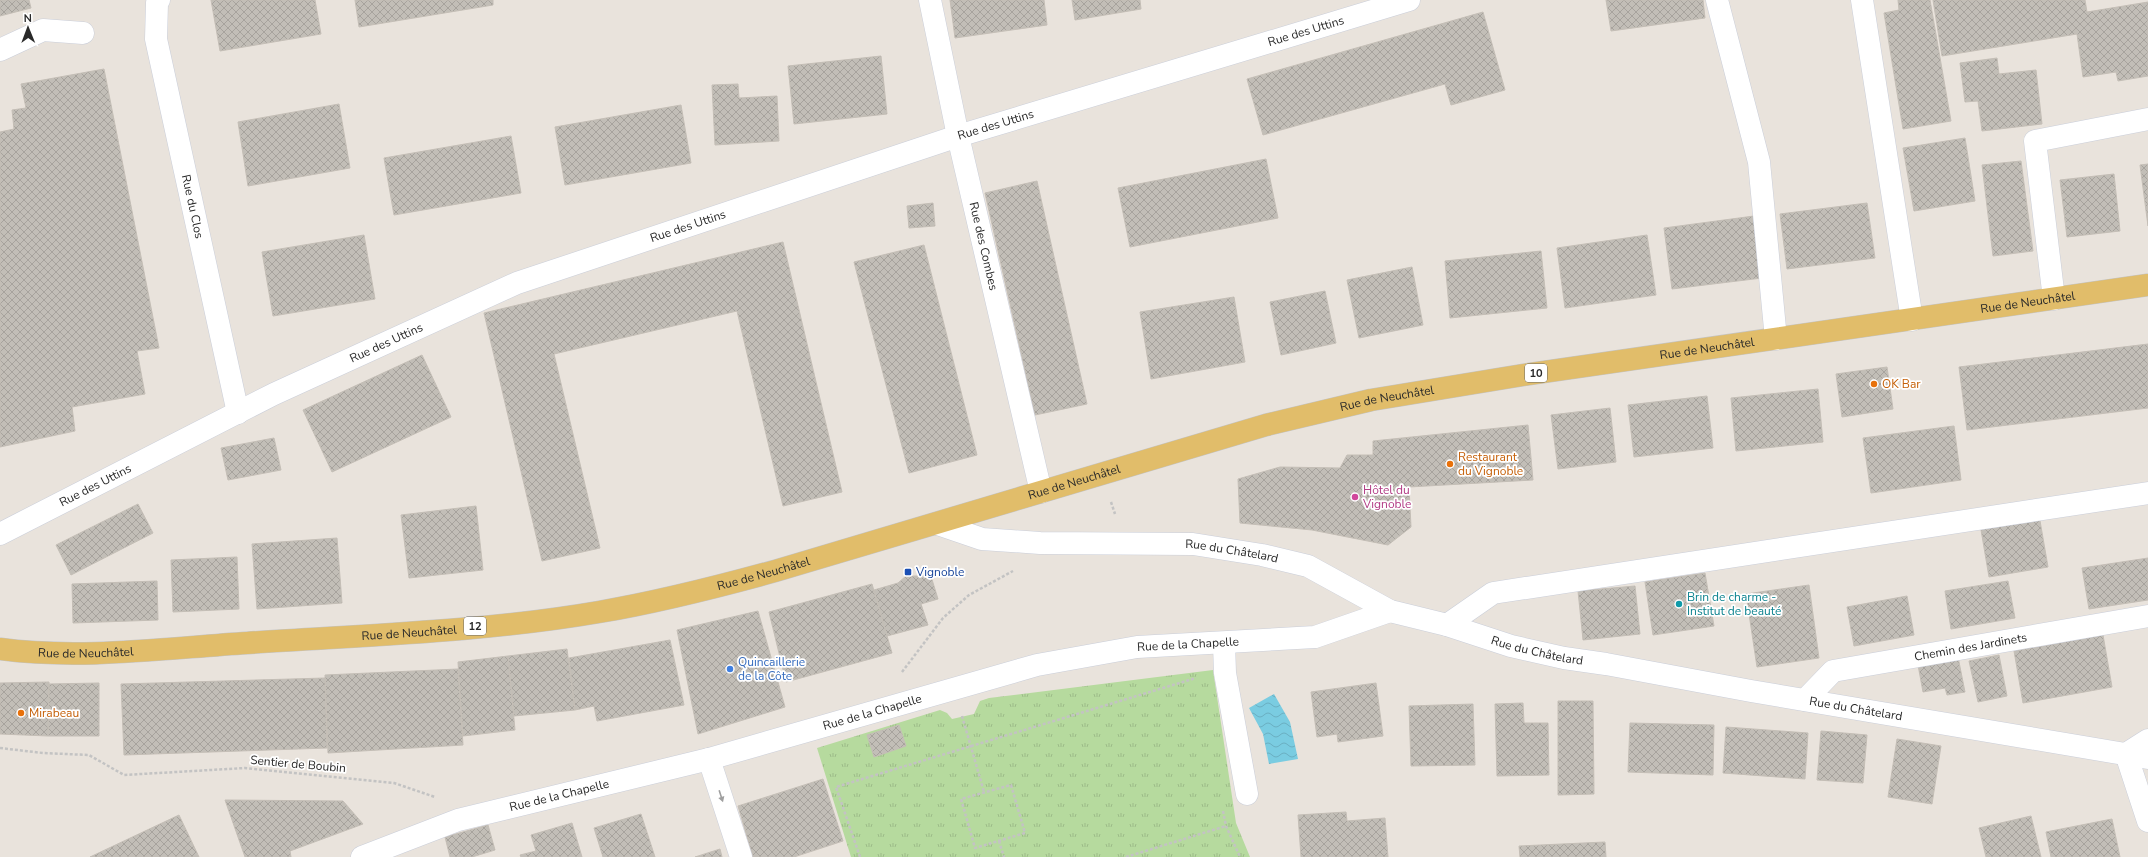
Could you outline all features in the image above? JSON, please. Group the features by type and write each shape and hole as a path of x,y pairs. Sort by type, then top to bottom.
{"main road":[{"name":"Rue de Neuchâtel","path":"0,650 84,654 379,634 560,618 599,612 720,586 938,524 1266,425 1371,400 1445,386 2148,285"}],"street":[{"name":"Rue du Clos","path":"159,0 157,3 156,39 238,413"},
{"name":"Rue des Combes","path":"930,0 958,136 1041,492"},
{"name":"Rue des Uttins","path":"0,534 296,383 517,283 958,136 1409,0"},
{"path":"1717,0 1759,162 1776,339"},
{"path":"1862,0 1912,320"},
{"path":"0,50 43,30 83,33"},
{"path":"2054,299 2035,141 2148,120"},
{"path":"1447,625 1493,593 2148,493"},
{"name":"Rue du Châtelard","path":"938,524 982,539 1040,543 1193,544 1262,555 1308,566 1390,611 1447,625 1511,646 1564,658 2148,758"},
{"name":"Rue de la Chapelle","path":"362,857 458,820 709,759 1037,665 1137,647 1224,644 1315,637 1390,611"},
{"name":"Chemin des Jardinets","path":"1805,700 1833,671 2148,616"},
{"path":"1224,644 1225,673 1248,794"},
{"path":"2148,740 2126,754 2148,821"},
{"path":"709,759 741,857"}],"path":[{"path":"1112,506 1115,516"},
{"path":"889,707 902,671 943,618 969,595 991,581 1038,558 1040,543"},
{"path":"860,857 836,787 1199,678"},
{"path":"952,689 971,746 984,792"},
{"name":"Sentier de Boubin","path":"0,748 43,753 89,755 124,775 245,768 394,783 435,797 458,820"},
{"path":"1011,785 1025,833 975,848 960,799 984,792 1011,785"},
{"path":"1222,803 1226,826 1240,857"},
{"path":"1126,857 1226,826"},
{"path":"999,841 1004,857"}],"green space":[{"path":"1213,670 1236,823 1250,857 851,857 817,748 940,710 947,713 952,719 974,714 980,701 989,698"}],"water":[{"path":"1274,694 1290,722 1298,759 1269,764 1263,734 1249,708"}],"building":[{"path":"0,0 29,0 31,8 0,16"},
{"path":"211,0 315,0 321,34 220,51"},
{"path":"355,0 493,0 493,5 359,27"},
{"path":"950,0 1044,0 1047,25 955,38"},
{"path":"1072,0 1140,0 1141,9 1075,20"},
{"path":"1606,0 1703,0 1705,18 1611,31"},
{"path":"1898,0 1930,0 1951,121 1903,129 1884,13 1899,10"},
{"path":"1933,0 2085,0 2087,12 2148,2 2148,76 2118,81 2116,72 2083,77 2077,34 1942,56"},
{"path":"1483,12 1505,90 1451,105 1445,84 1263,135 1247,79"},
{"path":"881,56 887,114 794,124 788,66"},
{"path":"1997,58 1999,74 2036,70 2042,124 1982,131 1978,101 1965,102 1960,63"},
{"path":"104,69 159,348 137,351 145,394 72,407 75,431 0,447 0,132 14,129 12,110 26,108 21,84"},
{"path":"738,84 739,98 777,96 779,141 715,145 712,85"},
{"path":"339,104 350,168 248,186 238,122"},
{"path":"681,105 691,163 565,185 555,127"},
{"path":"511,136 521,193 394,215 384,158"},
{"path":"1965,138 1975,201 1914,211 1903,148"},
{"path":"1266,159 1278,218 1130,247 1118,188"},
{"path":"2021,161 2033,251 1993,256 1982,165"},
{"path":"2148,164 2148,226 2140,165"},
{"path":"2114,174 2120,231 2067,237 2060,180"},
{"path":"1037,181 1087,404 1035,415 985,193"},
{"path":"933,203 935,226 909,228 907,206"},
{"path":"1867,203 1875,258 1787,269 1780,214"},
{"path":"1754,216 1762,278 1672,289 1664,228"},
{"path":"364,235 375,299 273,316 262,252"},
{"path":"1647,235 1656,295 1565,308 1557,248"},
{"path":"783,242 842,492 783,506 737,311 554,354 600,548 542,561 484,313"},
{"path":"924,245 977,455 909,473 854,262"},
{"path":"1541,251 1547,308 1450,318 1445,261"},
{"path":"1412,267 1423,325 1359,338 1347,280"},
{"path":"1325,291 1336,343 1281,355 1270,302"},
{"path":"1234,297 1245,362 1151,379 1140,312"},
{"path":"2148,344 2148,408 1967,430 1959,367"},
{"path":"422,355 451,417 332,472 303,410"},
{"path":"1887,367 1893,409 1842,417 1836,374"},
{"path":"1818,389 1823,442 1736,451 1731,398"},
{"path":"1707,396 1713,448 1634,457 1628,405"},
{"path":"1610,408 1616,462 1558,469 1551,415"},
{"path":"1528,425 1533,480 1409,487 1411,527 1388,545 1312,530 1240,523 1238,479 1280,467 1340,468 1347,455 1373,455 1373,441"},
{"path":"1954,426 1961,480 1871,493 1863,438"},
{"path":"274,438 281,470 228,480 221,448"},
{"path":"138,504 153,533 71,575 56,545"},
{"path":"476,506 483,570 409,578 401,515"},
{"path":"2039,515 2048,567 1989,577 1980,524"},
{"path":"337,538 342,603 257,609 252,544"},
{"path":"237,557 239,609 173,612 171,560"},
{"path":"2148,558 2148,600 2089,609 2082,568"},
{"path":"930,573 938,599 921,604 928,625 887,636 874,590 898,583 906,576 922,576"},
{"name":"Brin de charme - Institut de beauté","path":"1705,573 1714,626 1653,635 1645,582"},
{"path":"157,581 158,620 73,623 72,584"},
{"path":"2008,581 2015,618 1951,629 1945,591"},
{"path":"872,584 892,653 786,682 769,612"},
{"path":"1809,585 1819,658 1757,667 1746,594"},
{"path":"1635,586 1640,634 1583,640 1578,591"},
{"path":"1907,596 1914,635 1854,646 1847,607"},
{"path":"758,611 785,707 698,734 677,630"},
{"path":"2103,635 2112,687 2023,703 2014,651"},
{"path":"670,640 684,705 597,721 594,706 575,710 569,658"},
{"path":"567,649 575,710 514,716 508,656"},
{"path":"1999,655 2007,696 1978,702 1969,661"},
{"path":"508,656 515,730 463,736 458,662"},
{"path":"1958,657 1965,692 1947,695 1945,688 1923,692 1918,665"},
{"path":"458,669 463,745 328,753 325,675"},
{"path":"325,678 327,748 124,755 121,684"},
{"path":"49,682 48,736 0,734 0,683"},
{"path":"99,683 99,736 48,736 49,684"},
{"path":"1376,683 1383,736 1338,742 1337,734 1317,737 1311,692"},
{"path":"1558,701 1593,701 1594,794 1558,795"},
{"path":"1523,703 1524,723 1548,723 1549,775 1497,776 1495,704"},
{"path":"1473,704 1475,765 1411,766 1409,706"},
{"path":"1630,723 1714,725 1713,775 1628,772"},
{"path":"899,725 906,746 874,757 867,735"},
{"path":"1726,727 1808,733 1805,779 1723,773"},
{"path":"1821,731 1867,735 1863,783 1817,780"},
{"path":"1897,739 1941,746 1932,804 1888,797"},
{"path":"823,779 843,841 794,857 753,857 738,806"},
{"path":"225,800 343,801 363,824 290,851 291,857 245,857"},
{"path":"1346,812 1347,821 1385,818 1388,857 1301,857 1298,815"},
{"path":"641,814 655,857 603,857 594,828"},
{"path":"179,815 199,857 90,857"},
{"path":"2031,816 2041,857 1986,857 1979,828"},
{"path":"2112,819 2120,857 2051,857 2046,832"},
{"path":"572,823 582,857 521,857 520,855 536,851 531,835"},
{"path":"488,825 495,850 472,857 450,857 445,837"},
{"path":"1605,842 1606,857 1520,857 1519,846"},
{"path":"720,849 722,857 695,857"}],"place":[{"name":"OK Bar","path":"1874,384"},
{"name":"Restaurant du Vignoble","path":"1450,464"},
{"name":"Hôtel du Vignoble","path":"1355,497"},
{"name":"Vignoble","path":"908,572"},
{"name":"Brin de charme - Institut de beauté","path":"1679,604"},
{"name":"Quincaillerie de la Côte","path":"730,669"},
{"name":"Mirabeau","path":"21,713"}]}
